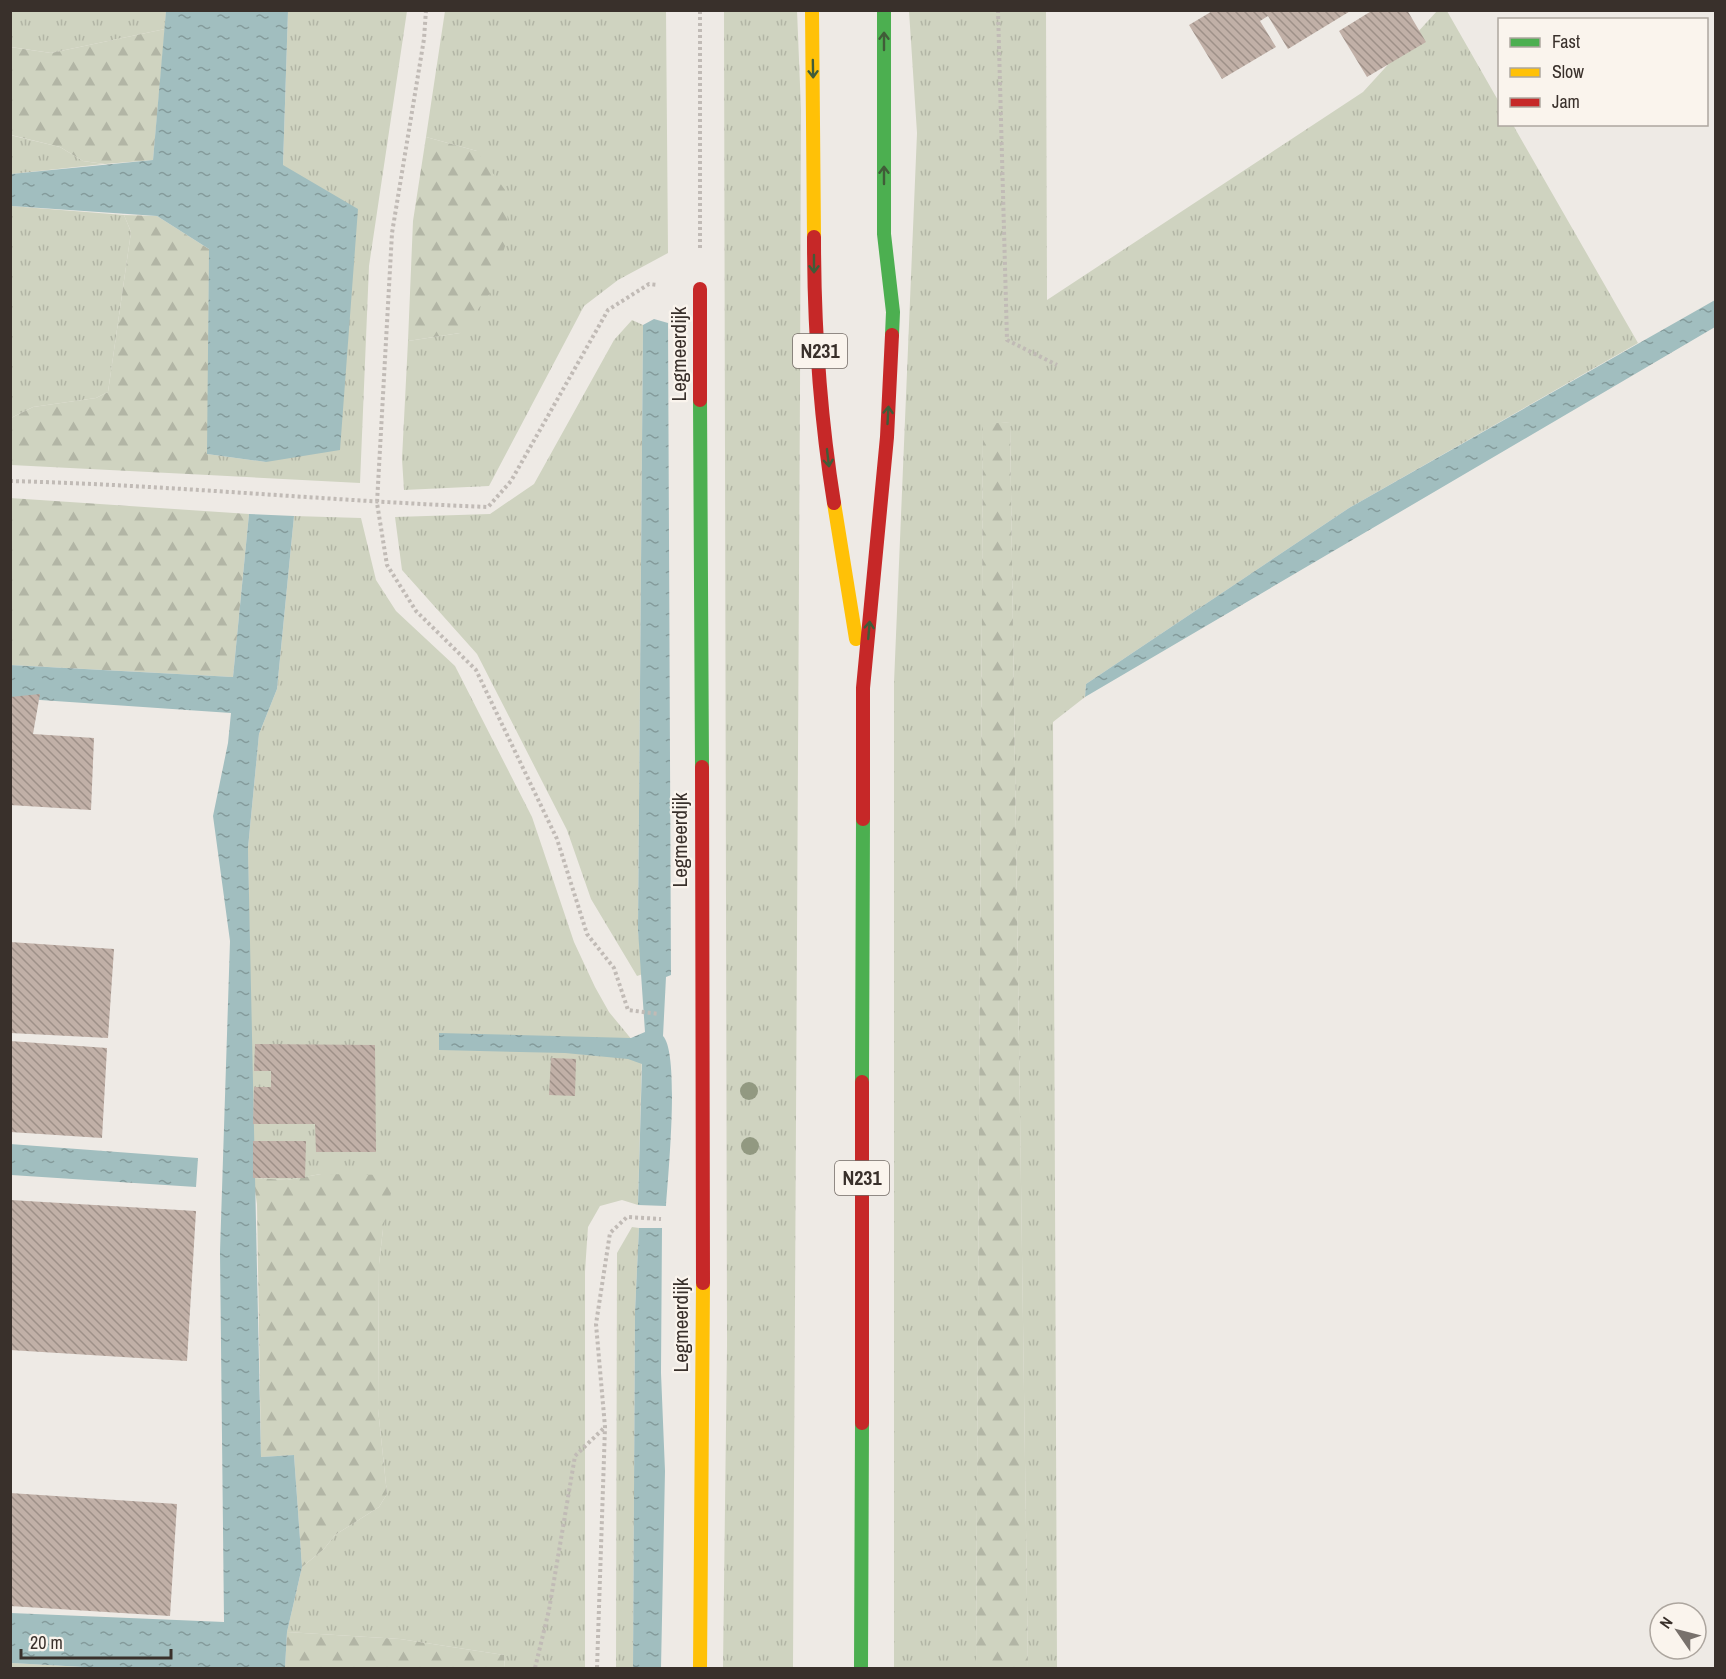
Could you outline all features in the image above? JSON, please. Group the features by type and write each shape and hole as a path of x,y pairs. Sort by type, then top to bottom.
{"main road":[{"name":"N231","path":"812,10 814,279 827,457 863,688"},
{"name":"N231","path":"861,1668 863,688 887,437 893,312 884,234 884,10"},
{"name":"Legmeerdijk","path":"699,1668 703,1220 700,289"}],"path":[{"path":"426,10 424,39 392,233 377,503 387,565 416,610 476,670 556,838 587,934 614,968 628,1010 669,1015"},
{"name":"Legmeerdijk","path":"700,10 700,289"},
{"path":"998,10 1007,340 1057,365"},
{"path":"10,481 103,484 377,503 488,507 511,481 608,310 649,284 700,289"},
{"path":"597,1668 605,1427 596,1324 610,1233 627,1217 703,1220"},
{"path":"535,1668 549,1610 575,1456 605,1427"}],"green space":[{"path":"797,10 801,110 793,1668 723,1668 727,1345 724,11"},
{"path":"11,11 166,11 165,29 51,53 11,47"},
{"path":"288,11 407,11 369,266 360,483 208,475 207,454 266,462 283,166"},
{"path":"445,11 666,11 668,253 618,280 584,306 489,486 404,490 402,459 408,341 460,333 477,151 426,137"},
{"path":"909,11 1046,11 1047,300 1363,92 1437,11 1447,11 1498,100 1498,126 1514,126 1638,343 1349,508 1086,684 1085,697 1053,722 1057,1668 1028,1668 1010,422 983,425 976,1668 894,1668 894,683 917,133"},
{"path":"165,29 153,160 105,164 83,161 60,147 11,135 10,47 51,53"},
{"path":"10,135 60,147 83,161 104,164 11,174"},
{"path":"426,137 477,151 505,190 509,233 491,292 460,333 408,341 413,221"},
{"path":"11,206 124,215 131,232 108,392 96,398 33,407 11,418"},
{"path":"124,215 157,216 209,249 208,475 11,465 11,418 33,407 96,398 108,392 131,232"},
{"path":"632,320 643,325 638,930 643,974 637,976 591,899 567,830 477,654 402,570 395,517 490,514 534,484 614,340"},
{"path":"1010,422 1028,1668 976,1668 983,424"},
{"path":"10,498 249,514 233,677 11,665"},
{"path":"294,516 361,518 376,580 396,611 455,666 532,817 574,942 595,987 609,1012 642,1052 638,1205 622,1200 600,1206 588,1227 585,1271 585,1668 505,1668 504,1655 400,1639 287,1632 302,1567 324,1549 335,1535 379,1507 387,1494 378,1409 379,1264 383,1229 321,1174 287,1180 253,1178 248,848 259,734 277,689"},
{"path":"321,1174 395,1175 383,1229 379,1264 378,1409 387,1494 379,1507 335,1535 324,1549 302,1567 294,1455 261,1457 257,1204 253,1178 287,1180"},
{"path":"632,1227 639,1228 635,1312 633,1668 616,1668 617,1253"},
{"path":"287,1632 400,1639 504,1655 505,1668 285,1668"},
{"path":"11,1663 102,1668 11,1668"}],"water":[{"path":"166,11 288,11 283,165 358,209 340,450 266,462 207,454 209,249 157,216 11,206 11,174 153,160"},
{"path":"1715,300 1715,327 1085,697 1086,684 1349,508"},
{"path":"654,319 668,323 671,975 666,977 663,1036 668,1047 672,1090 666,1206 638,1205 642,1064 628,1059 565,1053 439,1050 439,1033 631,1038 645,1032 638,930 643,325"},
{"path":"249,514 294,516 277,689 259,734 248,848 261,1457 294,1455 302,1567 287,1632 285,1668 102,1668 11,1663 11,1613 224,1622 220,1252 230,941 213,816 228,743 231,713 11,698 10,665 233,677"},
{"path":"10,1144 198,1158 196,1187 11,1175"},
{"path":"639,1228 662,1228 661,1373 665,1471 661,1668 633,1668 635,1312"}],"building":[{"path":"1214,10 1352,10 1288,49 1268,16 1260,21 1276,47 1222,79 1189,25"},
{"path":"1373,10 1407,10 1426,42 1367,77 1339,31"},
{"path":"40,694 33,734 94,738 91,810 10,805 10,697"},
{"path":"10,942 114,949 108,1038 10,1033"},
{"path":"10,1041 107,1048 102,1138 10,1132"},
{"path":"255,1044 375,1045 376,1152 316,1152 315,1124 253,1124 254,1087 271,1087 271,1071 254,1071"},
{"path":"551,1058 576,1059 575,1096 549,1095"},
{"path":"253,1141 306,1141 305,1178 253,1178"},
{"path":"10,1200 196,1211 187,1361 10,1350"},
{"path":"10,1493 177,1504 170,1616 10,1606"}],"traffic: fast":[{"path":"884,10 884,234 893,312 892,335"},
{"path":"700,400 702,767"},
{"path":"862,1082 863,819"},
{"path":"861,1668 862,1423"}],"traffic: slow":[{"path":"812,10 814,237"},
{"path":"834,503 856,639"},
{"path":"700,1668 703,1283"}],"traffic: jam":[{"path":"814,237 819,370 834,503"},
{"path":"700,289 700,400"},
{"path":"863,819 863,688 887,437 892,335"},
{"path":"702,767 703,1283"},
{"path":"862,1082 862,1423"}]}
